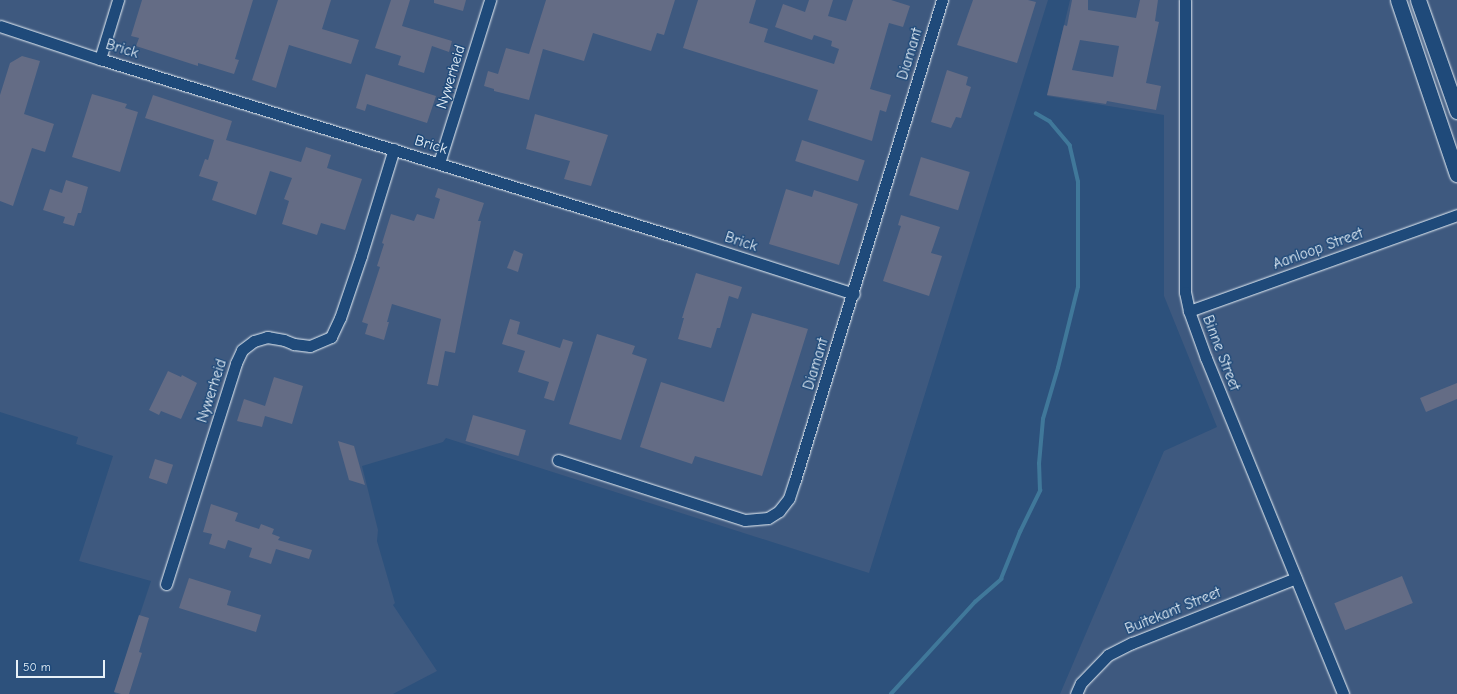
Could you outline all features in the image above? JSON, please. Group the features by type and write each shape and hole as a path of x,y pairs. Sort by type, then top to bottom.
{"street":[{"path":"100,58 118,0"},
{"name":"Nywerheid","path":"440,163 490,0"},
{"name":"Diamant","path":"558,460 745,520 768,518 779,511 789,498 854,294 942,0"},
{"name":"Binne Street","path":"1185,0 1185,292 1189,311 1206,358 1343,694"},
{"path":"1398,0 1457,174"},
{"path":"1418,0 1457,112"},
{"name":"Brick","path":"0,26 854,294"},
{"name":"Nywerheid","path":"166,584 236,363 242,350 254,341 267,337 284,340 294,344 310,346 330,337 340,318 394,149"},
{"name":"Aanloop Street","path":"1189,311 1457,215"},
{"name":"Buitekant Street","path":"1076,694 1081,683 1108,655 1132,643 1296,578"}],"shaded area":[{"path":"0,0 1048,0 869,573 446,438 443,442 362,466 378,530 377,541 395,603 393,605 437,671 393,694 116,694 114,692 151,581 79,561 113,456 76,444 78,437 0,412"},
{"path":"1070,0 1457,0 1457,694 1060,694 1164,451 1217,427 1164,296 1164,115 1047,96"}],"building":[{"path":"142,0 253,0 235,59 239,60 234,74 198,63 198,66 136,46 139,38 131,36"},
{"path":"278,0 331,0 322,29 359,40 351,64 289,45 276,88 252,80"},
{"path":"391,0 410,0 402,26 452,41 449,52 432,46 424,73 398,65 401,56 375,48"},
{"path":"434,0 466,0 463,11 434,3"},
{"path":"546,0 675,0 664,35 657,33 651,51 593,33 584,61 543,49 529,100 494,91 494,89 484,86 488,71 498,74 506,48 529,54"},
{"path":"698,0 756,0 749,23 768,29 764,42 834,64 839,49 831,46 832,41 814,35 812,40 775,27 783,4 805,12 809,0 833,0 828,16 846,21 853,0 891,0 910,6 903,27 889,23 870,89 891,95 886,112 880,110 872,141 808,120 818,90 683,48"},
{"path":"973,0 1028,0 1036,2 1017,63 957,45"},
{"path":"1072,0 1088,0 1088,10 1136,18 1140,0 1158,0 1155,21 1159,22 1146,83 1161,86 1156,110 1107,101 1106,104 1047,95 1064,25 1067,26","holes":["1080,40 1119,46 1113,77 1072,70"]},
{"path":"22,56 40,61 24,114 54,124 45,152 32,148 13,206 0,201 0,95 10,63"},
{"path":"947,70 968,77 966,85 971,87 961,118 956,117 951,128 931,122"},
{"path":"366,74 436,96 427,123 367,104 365,111 356,108"},
{"path":"92,94 127,104 125,108 138,112 120,172 72,157"},
{"path":"153,95 232,121 226,140 301,162 306,147 331,155 327,168 362,179 345,230 321,223 317,235 282,224 289,201 284,199 292,178 270,171 256,215 212,200 218,182 199,176 205,159 208,160 214,140 145,118"},
{"path":"535,114 608,135 591,186 564,179 570,161 526,149"},
{"path":"802,140 865,160 858,181 795,161"},
{"path":"921,157 970,172 958,210 909,195"},
{"path":"66,180 88,187 81,213 78,213 74,226 63,223 65,217 43,210 50,189 62,193"},
{"path":"438,188 484,203 478,221 481,221 455,353 445,351 438,386 427,384 441,319 392,304 384,340 365,334 368,324 362,322 380,267 377,266 391,214 414,221 417,214 434,219 440,199 435,197"},
{"path":"786,189 812,197 814,190 858,204 839,265 769,244"},
{"path":"901,215 940,227 931,253 942,256 929,296 883,281 901,226 898,225"},
{"path":"514,250 523,254 518,272 507,268"},
{"path":"696,273 742,287 738,299 729,296 720,328 717,328 711,348 678,339 684,318 682,318"},
{"path":"752,313 808,329 762,476 695,456 692,464 640,447 661,382 724,402"},
{"path":"510,319 520,322 517,334 560,348 563,339 573,342 554,401 544,398 549,382 518,372 525,351 502,344"},
{"path":"597,334 635,346 632,354 647,359 621,440 569,424"},
{"path":"168,371 181,377 182,375 197,383 181,419 161,411 159,415 149,410"},
{"path":"274,377 303,386 292,424 265,416 262,427 237,421 244,399 265,406"},
{"path":"1457,383 1457,399 1426,412 1420,398"},
{"path":"473,415 526,430 518,456 466,441"},
{"path":"338,441 354,446 365,485 349,480"},
{"path":"155,459 173,465 167,484 149,478"},
{"path":"211,504 238,513 235,521 259,529 261,524 274,529 272,534 280,537 278,540 312,550 309,559 276,549 271,564 249,557 252,548 228,540 225,549 209,544 212,534 203,532"},
{"path":"1402,576 1413,603 1345,630 1334,603"},
{"path":"189,578 231,591 227,605 261,615 256,632 179,608"},
{"path":"139,615 149,618 139,652 142,653 129,694 121,694 114,692"}],"waterway":[{"path":"891,694 975,602 1001,579 1020,532 1040,491 1039,464 1043,419 1058,368 1078,287 1078,182 1070,146 1050,122 1036,114"}]}
